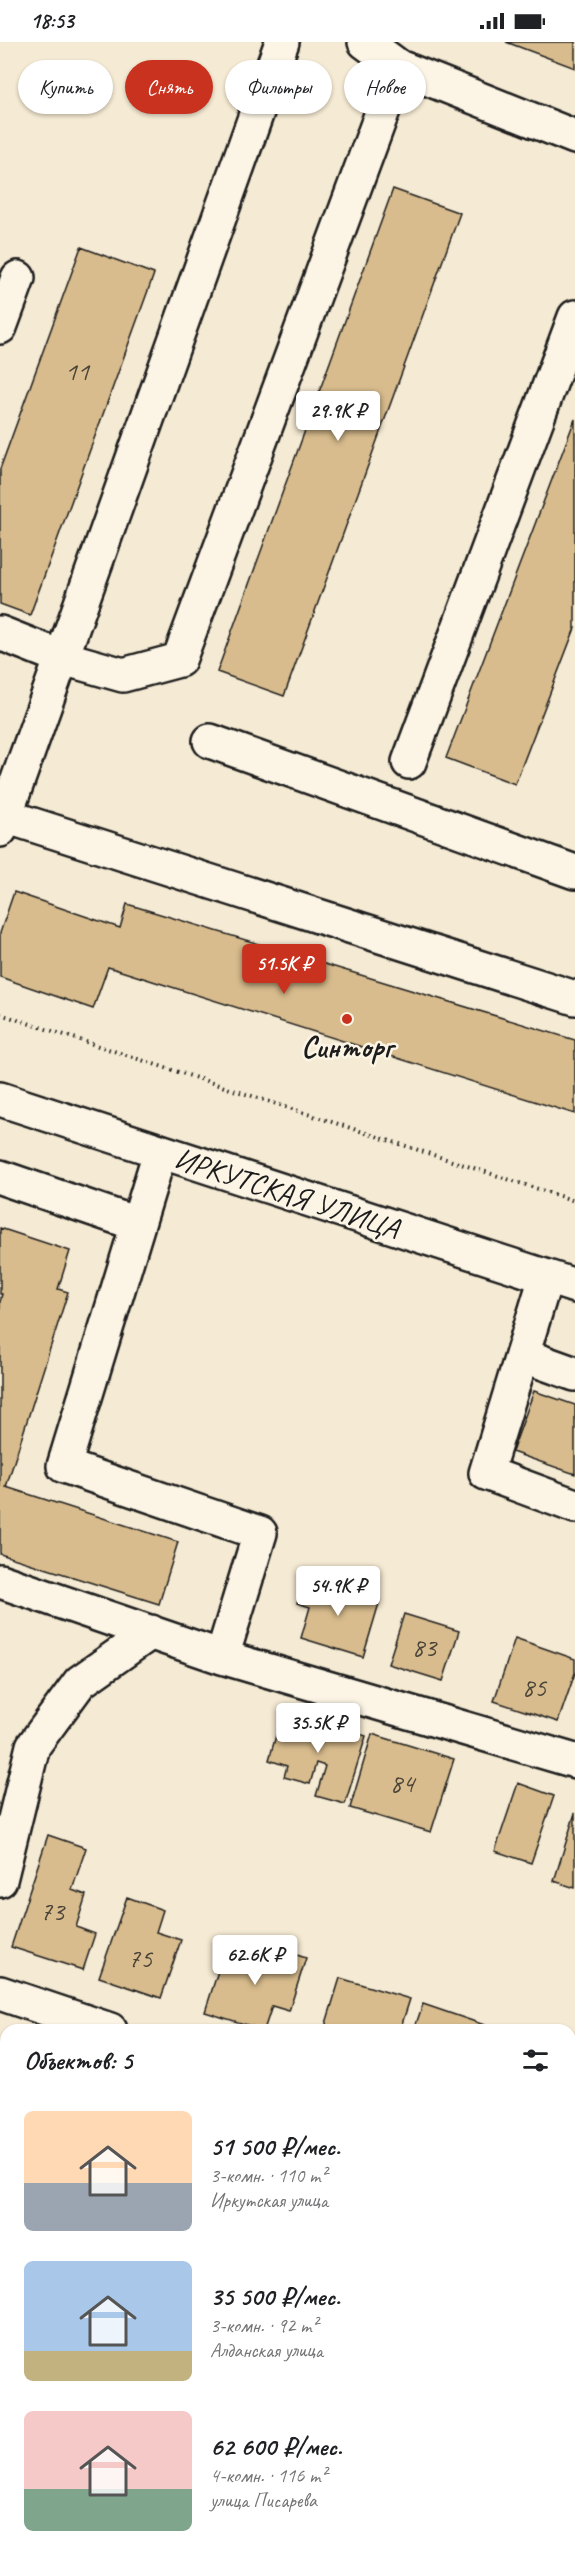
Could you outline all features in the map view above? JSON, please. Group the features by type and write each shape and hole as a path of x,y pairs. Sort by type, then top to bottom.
{"street":[{"path":"282,42 3,823 575,998"},
{"path":"365,42 389,60"},
{"path":"426,78 575,136"},
{"path":"0,633 63,658 123,675 179,660 382,114"},
{"path":"0,327 18,278"},
{"path":"409,762 575,317"},
{"path":"210,741 575,872"},
{"name":"ИРКУТСКАЯ УЛИЦА","path":"0,1099 561,1282"},
{"path":"160,1152 64,1466 260,1533 222,1657"},
{"path":"0,1177 137,1224"},
{"path":"561,1282 522,1355 486,1473 575,1506"},
{"path":"522,1355 575,1374"},
{"path":"0,1581 222,1657 575,1761"},
{"path":"0,1880 33,1746 80,1682 151,1632"},
{"path":"0,1993 92,2024"}],"path":[{"path":"0,1014 575,1201"}],"building":[{"path":"506,42 575,42 575,68"},
{"path":"393,189 460,213 284,696 217,672"},
{"path":"81,247 154,274 30,615 0,604 0,469"},
{"path":"575,419 575,628 515,784 446,758"},
{"path":"14,892 120,928 127,904 575,1040 575,1114 108,967 93,1009 0,977 0,933"},
{"path":"0,1228 70,1251 58,1289 68,1292 6,1487 178,1542 159,1604 0,1554 0,1302 2,1294 0,1294"},
{"path":"534,1391 575,1405 575,1474 512,1452"},
{"path":"305,1578 380,1600 363,1657 301,1638 310,1607 297,1603"},
{"path":"404,1614 459,1631 443,1681 388,1664"},
{"path":"515,1638 575,1659 575,1673 558,1722 494,1701"},
{"path":"283,1711 366,1736 345,1804 316,1796 325,1766 316,1763 310,1784 284,1777 287,1766 269,1760"},
{"path":"372,1734 454,1759 431,1832 350,1808"},
{"path":"518,1783 554,1796 531,1863 495,1851"},
{"path":"575,1813 575,1888 554,1881"},
{"path":"48,1835 86,1848 72,1890 86,1895 76,1927 95,1934 83,1970 11,1947"},
{"path":"127,1897 163,1910 156,1932 181,1940 161,1998 99,1977"},
{"path":"270,1946 306,1958 289,2011 272,2006 266,2024 244,2024 205,2012 225,1949 265,1962"},
{"path":"340,1978 410,1999 402,2024 326,2024"},
{"path":"423,2004 481,2024 416,2024"}],"place":[{"name":"Синторг","path":"347,1019"}]}
